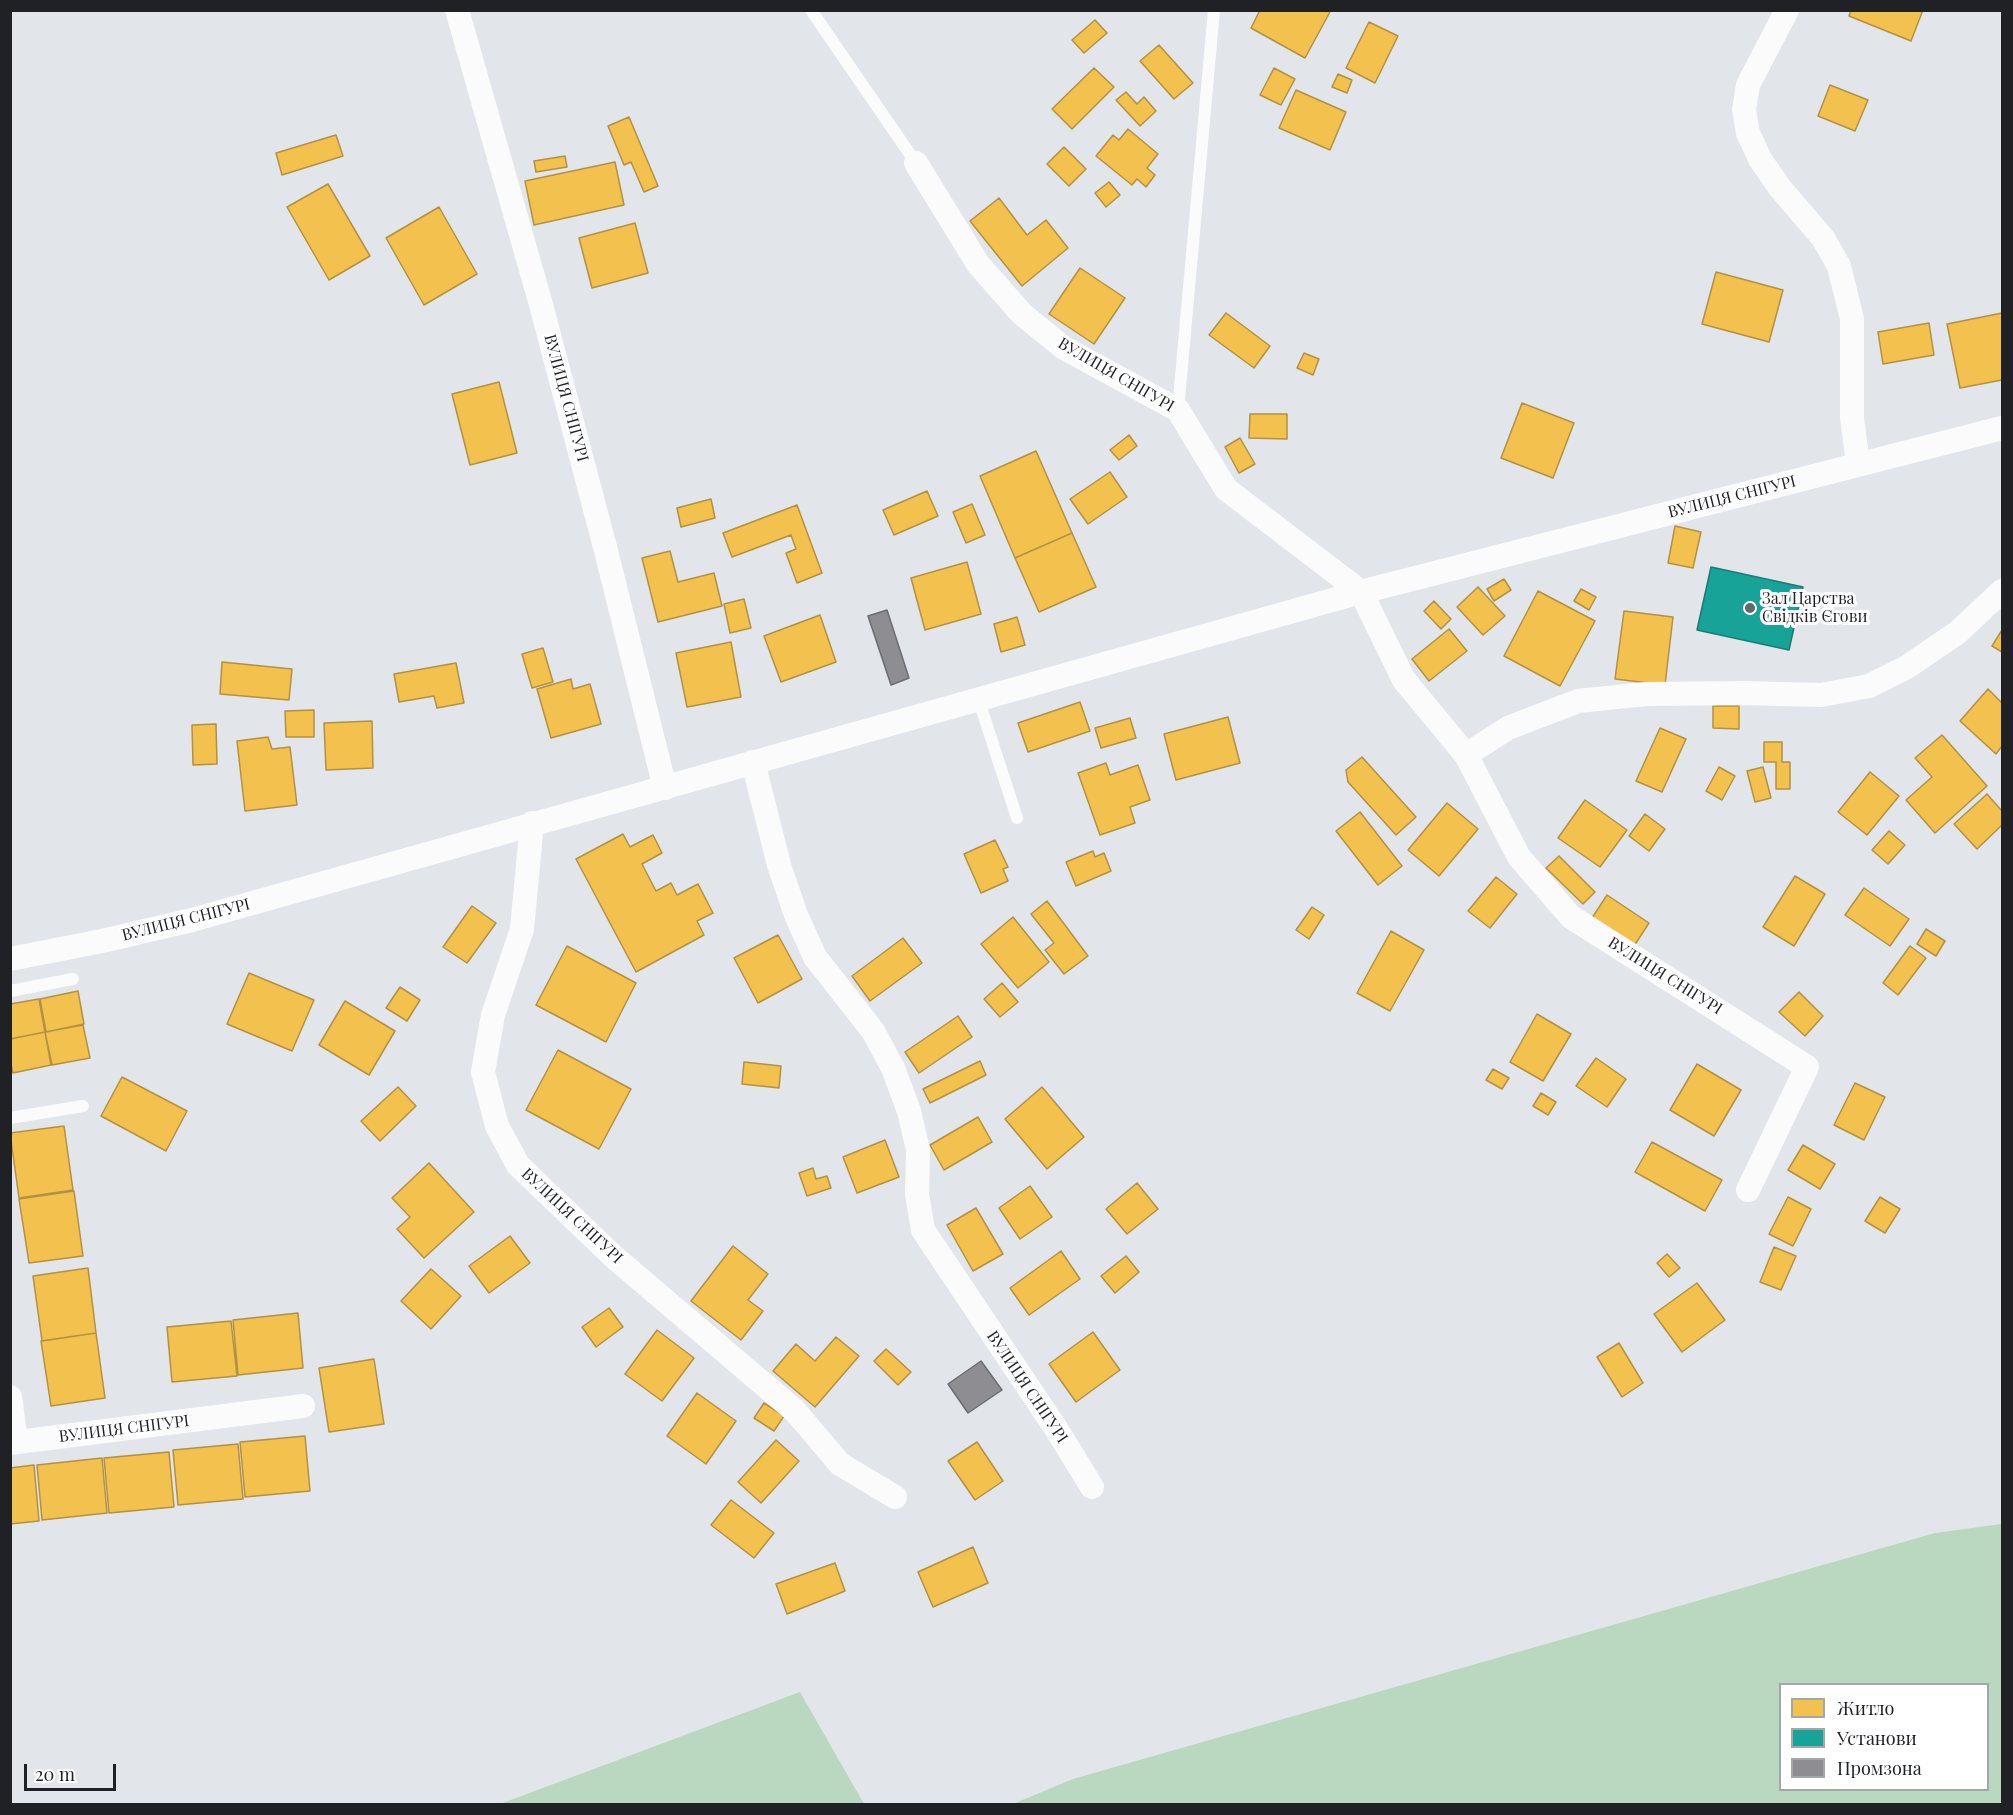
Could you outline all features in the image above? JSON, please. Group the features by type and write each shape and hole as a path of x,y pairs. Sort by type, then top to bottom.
{"street":[{"name":"ВУЛИЦЯ СНІГУРІ","path":"457,10 540,301 605,547 664,788"},
{"path":"1787,10 1748,85 1744,110 1748,134 1760,159 1780,188 1823,238 1839,266 1852,319 1852,418 1858,464"},
{"name":"ВУЛИЦЯ СНІГУРІ","path":"916,163 978,264 1022,314 1064,348 1178,410 1226,489 1361,592 1404,680 1466,755 1519,857 1571,917 1807,1066 1748,1190"},
{"name":"ВУЛИЦЯ СНІГУРІ","path":"10,959 192,920 1361,592 2002,428"},
{"path":"1466,755 1508,728 1578,701 1646,694 1821,695 1869,686 1907,667 1957,633 2002,591"},
{"name":"ВУЛИЦЯ СНІГУРІ","path":"753,762 779,865 796,915 814,957 873,1031 893,1068 909,1111 918,1150 917,1194 923,1230 1057,1430 1092,1487"},
{"name":"ВУЛИЦЯ СНІГУРІ","path":"532,824 522,929 493,1016 483,1072 497,1125 518,1165 614,1257 795,1411 840,1464 895,1497"},
{"name":"ВУЛИЦЯ СНІГУРІ","path":"10,1397 13,1442 303,1406"}],"lane":[{"path":"812,10 916,163"},
{"path":"1178,410 1214,10"},
{"path":"978,698 1017,818"},
{"path":"10,992 73,979"},
{"path":"10,1118 83,1106"}],"green space":[{"path":"2002,1524 2002,1804 1013,1804 1073,1779 1935,1533"},
{"path":"800,1692 864,1804 500,1804"}],"building: Житло":[{"path":"1260,10 1331,10 1305,58 1251,28"},
{"path":"1851,10 1923,10 1911,41 1849,16"},
{"path":"1095,20 1107,33 1084,53 1072,40"},
{"path":"1369,22 1398,36 1375,83 1346,68"},
{"path":"1159,45 1193,83 1174,99 1140,61"},
{"path":"1094,68 1114,87 1072,129 1052,109"},
{"path":"1274,68 1295,79 1281,105 1260,95"},
{"path":"1338,74 1352,80 1347,93 1332,87"},
{"path":"1830,85 1868,100 1855,131 1818,116"},
{"path":"1296,90 1346,112 1330,150 1279,128"},
{"path":"1126,92 1137,104 1144,97 1156,111 1140,126 1116,100"},
{"path":"629,117 658,186 644,192 631,162 624,165 608,126"},
{"path":"1128,129 1158,154 1147,168 1155,175 1146,187 1137,179 1132,185 1096,156 1113,135 1119,140"},
{"path":"336,135 343,156 282,175 276,153"},
{"path":"1064,147 1086,169 1069,186 1047,164"},
{"path":"565,156 567,167 536,172 534,161"},
{"path":"615,162 624,205 534,225 525,181"},
{"path":"1109,182 1120,195 1106,207 1095,193"},
{"path":"328,184 370,256 329,280 287,207"},
{"path":"999,198 1027,235 1046,220 1068,248 1022,286 970,221"},
{"path":"439,207 477,274 424,305 386,238"},
{"path":"635,223 648,273 592,288 579,238"},
{"path":"1080,268 1125,298 1094,344 1049,314"},
{"path":"1716,272 1783,290 1769,342 1702,324"},
{"path":"1226,313 1270,346 1254,368 1209,335"},
{"path":"2002,313 2002,380 1960,388 1947,324"},
{"path":"1929,323 1934,355 1883,364 1878,332"},
{"path":"1304,353 1319,359 1313,375 1297,368"},
{"path":"499,382 517,453 470,465 452,394"},
{"path":"1522,403 1574,423 1553,478 1501,458"},
{"path":"1250,414 1287,414 1287,439 1249,438"},
{"path":"1129,435 1137,446 1119,460 1110,450"},
{"path":"1240,438 1255,464 1239,473 1225,447"},
{"path":"1036,451 1072,533 1015,558 980,476"},
{"path":"1110,472 1127,497 1088,524 1070,499"},
{"path":"927,491 938,516 894,535 883,510"},
{"path":"711,499 715,518 681,527 677,508"},
{"path":"972,504 985,535 966,543 953,512"},
{"path":"797,505 822,573 797,583 786,553 796,549 791,535 732,557 723,533"},
{"path":"1675,526 1701,532 1693,568 1668,563"},
{"path":"1072,533 1096,587 1039,612 1015,558"},
{"path":"670,551 678,582 714,573 722,606 658,622 642,558"},
{"path":"967,562 981,614 925,630 911,578"},
{"path":"1504,579 1511,590 1494,601 1487,589"},
{"path":"1478,587 1505,616 1483,635 1457,607"},
{"path":"1581,589 1596,597 1589,610 1574,601"},
{"path":"1538,591 1595,621 1560,686 1504,656"},
{"path":"744,599 751,628 730,633 724,604"},
{"path":"1434,601 1451,619 1441,629 1424,611"},
{"path":"1624,611 1673,617 1665,685 1615,679"},
{"path":"820,615 836,662 781,682 764,636"},
{"path":"1017,617 1025,645 1001,652 994,624"},
{"path":"1449,629 1467,651 1429,681 1412,659"},
{"path":"2002,630 2002,652 1992,646"},
{"path":"731,642 741,697 687,707 676,653"},
{"path":"543,648 553,682 532,688 522,654"},
{"path":"222,662 292,669 289,700 220,694"},
{"path":"456,663 464,703 437,708 434,696 399,702 394,674"},
{"path":"571,679 573,689 590,684 601,724 551,738 537,689"},
{"path":"1988,689 2002,703 2002,746 1996,754 1960,721"},
{"path":"1080,702 1090,731 1028,752 1018,723"},
{"path":"1713,706 1739,706 1739,729 1713,728"},
{"path":"314,710 314,737 286,737 285,711"},
{"path":"1228,717 1240,763 1176,780 1164,734"},
{"path":"1130,718 1136,738 1101,748 1095,728"},
{"path":"372,721 373,768 326,770 324,723"},
{"path":"216,724 217,764 193,765 192,725"},
{"path":"1660,728 1686,739 1662,792 1636,781"},
{"path":"1942,735 1987,786 1935,833 1906,800 1932,777 1915,758"},
{"path":"268,737 272,749 290,747 297,805 245,811 237,741"},
{"path":"1764,742 1782,742 1782,762 1790,762 1790,789 1776,789 1776,762 1764,762"},
{"path":"1362,757 1416,817 1396,835 1348,782 1346,770"},
{"path":"1106,763 1110,775 1138,765 1150,800 1130,807 1135,823 1100,835 1078,773"},
{"path":"1719,767 1735,776 1722,800 1706,791"},
{"path":"1763,767 1771,798 1755,802 1747,771"},
{"path":"1870,772 1899,796 1867,835 1838,812"},
{"path":"1987,794 2002,811 2002,825 1977,849 1954,824"},
{"path":"1585,800 1627,830 1600,867 1558,838"},
{"path":"1447,803 1478,829 1439,876 1408,850"},
{"path":"1360,812 1402,866 1378,885 1336,831"},
{"path":"1645,814 1665,829 1649,851 1629,836"},
{"path":"1889,831 1905,845 1888,864 1872,850"},
{"path":"623,834 630,847 653,835 662,853 642,864 656,891 671,883 677,895 698,884 713,913 697,921 704,935 636,972 576,859"},
{"path":"995,840 1008,867 1003,869 1008,881 981,893 964,854"},
{"path":"1093,851 1095,857 1104,853 1111,871 1076,886 1066,862"},
{"path":"1559,856 1595,892 1583,904 1546,868"},
{"path":"1795,876 1825,894 1794,946 1763,927"},
{"path":"1496,877 1517,894 1490,928 1468,911"},
{"path":"1864,888 1909,919 1890,946 1845,915"},
{"path":"1607,895 1649,923 1634,946 1592,918"},
{"path":"1047,901 1088,956 1064,974 1045,950 1054,943 1031,914"},
{"path":"472,906 496,923 467,963 443,947"},
{"path":"1312,907 1324,915 1309,939 1296,930"},
{"path":"1013,917 1049,962 1018,988 981,944"},
{"path":"1926,929 1945,941 1936,956 1917,944"},
{"path":"1391,931 1424,950 1390,1011 1357,993"},
{"path":"778,935 802,979 758,1003 734,958"},
{"path":"903,938 922,963 870,1001 852,976"},
{"path":"567,946 636,983 606,1042 536,1005"},
{"path":"1910,946 1926,958 1898,995 1883,983"},
{"path":"249,973 314,1000 292,1051 227,1024"},
{"path":"1002,983 1018,1002 1000,1017 984,999"},
{"path":"400,987 420,1000 407,1021 386,1008"},
{"path":"78,991 84,1024 46,1032 40,999"},
{"path":"1799,992 1823,1016 1805,1036 1779,1012"},
{"path":"39,999 45,1032 10,1039 10,1004"},
{"path":"345,1001 395,1031 369,1075 319,1045"},
{"path":"1537,1014 1571,1034 1543,1081 1510,1062"},
{"path":"958,1016 972,1037 919,1073 905,1052"},
{"path":"83,1025 90,1058 52,1065 45,1032"},
{"path":"45,1032 51,1065 13,1073 10,1060 10,1039"},
{"path":"558,1050 631,1089 599,1149 526,1110"},
{"path":"1596,1058 1626,1079 1607,1107 1576,1086"},
{"path":"980,1061 986,1075 930,1103 923,1089"},
{"path":"744,1062 781,1066 779,1088 742,1084"},
{"path":"1697,1064 1741,1090 1714,1136 1670,1110"},
{"path":"1493,1069 1509,1078 1502,1089 1486,1080"},
{"path":"122,1077 187,1111 166,1151 101,1116"},
{"path":"1855,1083 1885,1097 1864,1140 1834,1125"},
{"path":"398,1087 416,1106 380,1141 361,1121"},
{"path":"1042,1087 1084,1137 1047,1169 1005,1119"},
{"path":"1541,1093 1556,1102 1548,1115 1533,1106"},
{"path":"978,1117 992,1142 944,1170 930,1145"},
{"path":"64,1126 73,1190 19,1198 10,1133"},
{"path":"885,1140 899,1177 857,1193 843,1157"},
{"path":"1652,1142 1722,1180 1705,1211 1635,1172"},
{"path":"1803,1145 1835,1164 1820,1189 1788,1170"},
{"path":"429,1163 474,1212 424,1258 397,1229 410,1217 392,1198"},
{"path":"813,1168 816,1179 827,1176 831,1188 807,1196 799,1173"},
{"path":"1137,1183 1158,1209 1127,1234 1106,1209"},
{"path":"1030,1186 1052,1217 1020,1239 999,1208"},
{"path":"74,1191 83,1256 29,1263 19,1199"},
{"path":"1788,1197 1811,1209 1793,1246 1769,1234"},
{"path":"1880,1197 1900,1209 1885,1233 1865,1221"},
{"path":"976,1208 1003,1254 973,1271 947,1225"},
{"path":"510,1236 530,1263 489,1293 469,1266"},
{"path":"733,1246 768,1274 748,1300 763,1311 741,1340 691,1301"},
{"path":"1774,1247 1796,1256 1781,1290 1760,1282"},
{"path":"1061,1251 1080,1279 1029,1315 1010,1288"},
{"path":"1667,1254 1680,1268 1669,1277 1657,1263"},
{"path":"1126,1256 1139,1272 1115,1293 1101,1276"},
{"path":"88,1268 96,1333 42,1341 33,1276"},
{"path":"431,1269 461,1296 431,1329 401,1301"},
{"path":"1697,1283 1725,1320 1682,1352 1654,1314"},
{"path":"609,1308 623,1327 596,1347 582,1327"},
{"path":"298,1313 303,1368 238,1375 233,1320"},
{"path":"231,1321 237,1376 172,1382 167,1327"},
{"path":"657,1330 694,1358 662,1401 625,1374"},
{"path":"1093,1332 1120,1370 1076,1402 1049,1364"},
{"path":"96,1333 105,1398 51,1406 41,1341"},
{"path":"836,1337 859,1356 815,1407 773,1371 796,1344 815,1361"},
{"path":"1619,1343 1643,1383 1622,1397 1597,1357"},
{"path":"886,1349 911,1372 898,1385 874,1361"},
{"path":"374,1359 384,1424 329,1432 319,1368"},
{"path":"697,1393 736,1421 706,1464 667,1436"},
{"path":"764,1403 784,1416 774,1431 754,1418"},
{"path":"305,1436 310,1491 245,1497 240,1442"},
{"path":"776,1440 799,1461 761,1503 738,1482"},
{"path":"977,1442 1003,1481 975,1500 948,1461"},
{"path":"238,1444 243,1499 178,1505 173,1450"},
{"path":"169,1452 174,1507 109,1513 104,1458"},
{"path":"102,1458 107,1513 42,1520 37,1465"},
{"path":"34,1465 39,1521 10,1524 10,1468"},
{"path":"731,1500 774,1533 754,1558 711,1525"},
{"path":"973,1547 988,1583 933,1607 918,1572"},
{"path":"835,1563 845,1591 787,1614 776,1584"}],"building: Установи":[{"name":"Зал Царства Свідків Єгови","path":"1711,567 1803,587 1789,650 1697,630"}],"building: Промзона":[{"path":"887,610 909,678 891,685 868,616"},
{"path":"981,1361 1002,1390 968,1413 948,1384"}],"place":[{"name":"Зал Царства Свідків Єгови","path":"1750,608"}]}
